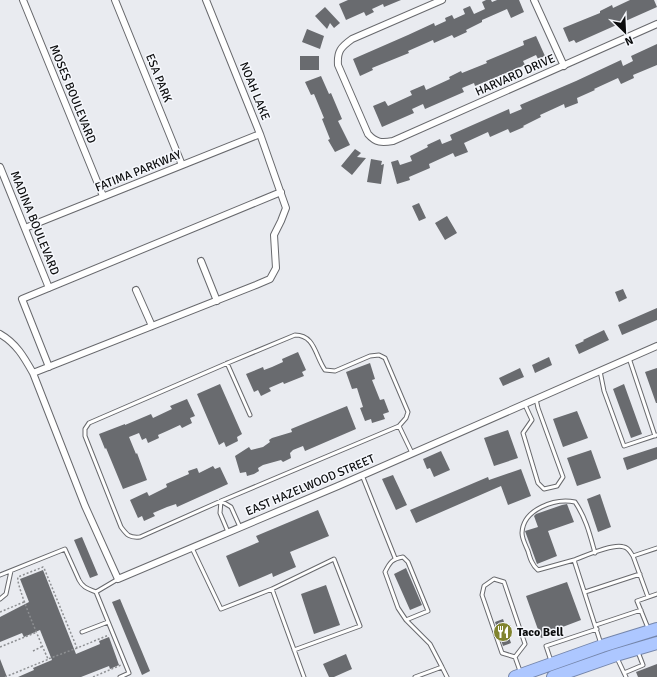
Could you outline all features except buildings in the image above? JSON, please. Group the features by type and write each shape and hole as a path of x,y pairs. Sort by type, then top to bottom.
{"highway":[{"path":"520,676 552,663 653,630"},
{"path":"553,677 616,655 657,643"}],"street":[{"name":"MOSES BOULEVARD","path":"23,0 103,196"},
{"name":"ESA PARK","path":"115,0 182,165"},
{"name":"NOAH LAKE","path":"33,373 270,279 276,268 274,235 286,208 260,134 206,0"},
{"name":"HARVARD DRIVE","path":"442,0 352,39 342,46 338,55 338,65 368,134 374,141 382,143 393,141 657,24"},
{"path":"534,0 564,66"},
{"name":"FATIMA PARKWAY","path":"25,228 260,134"},
{"name":"MADINA BOULEVARD","path":"0,167 49,288"},
{"path":"49,367 22,299 281,192"},
{"path":"201,261 217,301"},
{"path":"136,290 152,326"},
{"path":"0,334 14,344 23,355 33,373 85,506 118,579"},
{"name":"EAST HAZELWOOD STREET","path":"118,579 362,475 657,346"}],"lane":[{"path":"296,335 304,335 310,340 320,363 325,370 335,371 370,356 380,355 385,358 408,412 406,418 399,426 140,537 132,538 127,536 85,436 85,429 89,423 227,363 296,335"},
{"path":"600,371 604,391 624,446 656,435 629,358"},
{"path":"227,363 250,414"},
{"path":"525,404 532,420 523,433 538,483 544,489 557,486 562,477 536,399"},
{"path":"399,426 412,453"},
{"path":"362,475 395,558"},
{"path":"221,501 231,507 240,527"},
{"path":"221,501 220,514 228,532"},
{"path":"595,553 587,524 575,502 556,502 538,509 525,521 522,536 533,566 538,570 574,560 595,553 613,547 622,546 629,550 633,556 648,596"},
{"path":"192,548 221,609 272,589 334,559 360,626 294,650"},
{"path":"633,556 657,548"},
{"path":"0,575 65,549 82,585 96,592 129,673 120,677"},
{"path":"406,620 428,611 408,562 403,557 395,558 391,561 385,572 398,608 406,620 430,644 447,677"},
{"path":"574,560 602,646"},
{"path":"0,599 6,594 11,571"},
{"path":"584,592 640,574"},
{"path":"96,592 118,579"},
{"path":"494,579 504,582 525,644 515,656 502,653 482,595 484,586 494,579"},
{"path":"272,589 304,677"},
{"path":"653,630 641,610 638,601 648,596 657,594"},
{"path":"552,663 546,646 641,610"},
{"path":"82,632 108,622"},
{"path":"624,673 643,665 637,649"},
{"path":"616,655 626,677"},
{"path":"515,656 520,676"},
{"path":"416,677 442,667"}],"path":[{"path":"49,659 16,578 44,567 77,648"},
{"path":"0,612 25,602"},
{"path":"0,647 37,632"},
{"path":"5,677 113,633"},
{"path":"33,651 43,646"},
{"path":"93,677 125,664"}],"place":[{"name":"Taco Bell","path":"503,632"}]}
